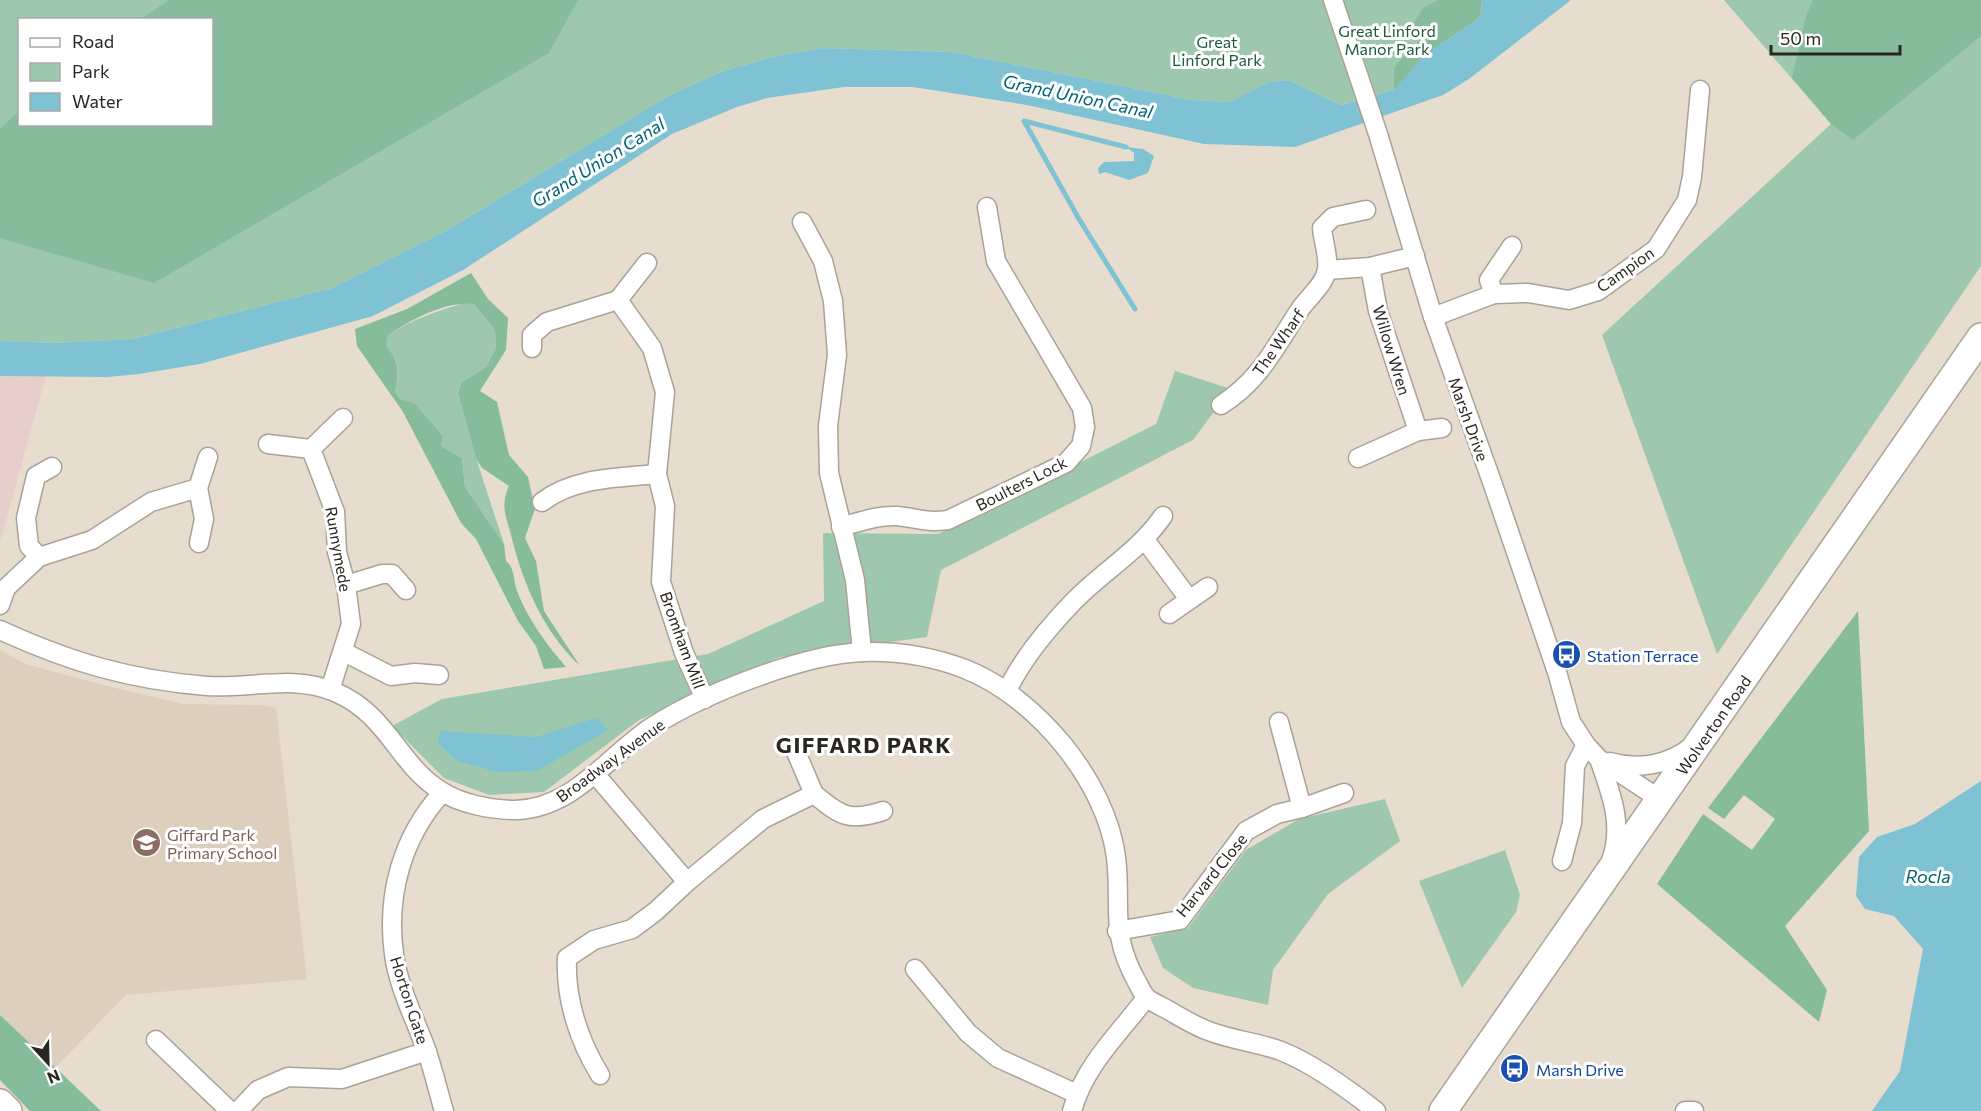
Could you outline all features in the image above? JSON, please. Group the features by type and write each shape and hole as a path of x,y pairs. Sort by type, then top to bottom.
{"street":[{"name":"Marsh Drive","path":"1333,0 1378,134 1432,317 1557,672 1571,722 1586,745 1599,759 1661,800"},
{"name":"Campion","path":"1432,317 1494,294 1528,293 1569,300 1598,291 1656,249 1687,200 1692,177 1700,90"},
{"name":"Boulters Lock","path":"841,527 874,518 896,516 928,523 948,520 1066,463 1080,446 1085,427 1082,408 996,261 987,207"},
{"path":"1366,210 1333,217 1322,228 1327,270 1370,267 1415,256"},
{"path":"802,222 823,261 833,300 837,355 828,426 829,473 855,580 862,652"},
{"path":"1494,294 1489,280 1512,246"},
{"path":"532,348 532,335 547,322 618,300 647,263"},
{"name":"Willow Wren","path":"1370,267 1378,311 1418,431"},
{"name":"The Wharf","path":"1221,405 1241,392 1272,357 1300,308 1311,297 1327,270"},
{"name":"Bromham Mill","path":"618,300 652,348 665,392 657,474 664,506 661,582 684,653 705,699"},
{"name":"Wolverton Road","path":"1443,1111 1981,337"},
{"path":"268,444 311,449 343,418"},
{"path":"1358,458 1418,431 1442,428"},
{"name":"Runnymede","path":"311,449 335,512 337,552 346,585 351,624 344,652 330,690"},
{"path":"199,543 204,519 198,488 208,457"},
{"path":"39,557 29,546 26,518 36,476 52,467"},
{"path":"543,502 554,492 591,482 657,474"},
{"path":"0,604 6,588 39,557 92,540 151,501 198,488"},
{"path":"1007,692 1018,668 1073,602 1145,540 1163,516"},
{"path":"1145,540 1189,599"},
{"path":"346,585 382,574 392,574 406,590"},
{"path":"1169,614 1208,587"},
{"name":"Broadway Avenue","path":"0,630 55,655 123,675 211,686 291,682 330,690 360,704 422,774 442,793 484,806 518,810 555,801 595,774 651,728 705,699 766,674 832,656 862,652 912,655 965,669 1007,692 1046,724 1098,797 1110,828 1116,860 1116,931 1130,969 1146,998"},
{"path":"344,652 391,676 415,673 439,675"},
{"path":"1279,722 1302,808"},
{"path":"1599,759 1625,766 1653,765 1678,757 1704,736"},
{"path":"1562,861 1572,823 1575,766 1586,745"},
{"path":"796,752 814,794 839,814 859,819 883,811"},
{"path":"1599,759 1614,806 1618,831 1614,853 1600,888"},
{"path":"595,774 687,882"},
{"name":"Horton Gate","path":"442,793 425,812 402,858 391,908 394,956 427,1052 444,1111"},
{"name":"Harvard Close","path":"1116,931 1180,920 1246,831 1277,814 1344,793"},
{"path":"600,1075 585,1051 566,983 567,958 594,939 632,929 763,819 814,794"},
{"path":"915,969 968,1033 998,1058 1075,1103 1099,1054 1146,998 1206,1030 1283,1052 1352,1093 1376,1111"},
{"path":"156,1040 231,1111"},
{"path":"238,1111 258,1090 288,1077 342,1079 427,1052"},
{"path":"1352,1093 1359,1111"},
{"path":"0,1103 8,1111"},
{"path":"1685,1111 1689,1109 1694,1111"}],"shaded area":[{"path":"0,341 55,343 0,542"},
{"name":"Giffard Park Primary School","path":"0,650 26,664 184,704 261,705 276,708 307,979 126,995 54,1069 0,1015"}],"green space":[{"path":"0,0 1482,0 1394,90 1341,105 1288,80 1269,82 1231,102 1192,100 952,52 823,48 776,56 723,71 670,95 449,229 332,288 132,339 55,343 0,341"},
{"path":"169,0 578,0 549,53 154,283 0,238 0,129 18,112 18,126 213,126 213,18 142,18"},
{"path":"1438,0 1482,0 1481,14 1475,21 1425,55 1394,90 1394,67 1421,39 1414,22 1424,7"},
{"path":"1724,0 1981,0 1981,266 1717,654 1602,335 1831,124"},
{"path":"1813,0 1981,0 1981,36 1853,140 1831,124 1792,78 1806,16"},
{"path":"471,273 488,299 508,318 506,350 480,391 497,402 509,455 528,477 535,509 525,538 536,561 544,611 580,666 555,638 528,589 506,516 504,505 509,486 482,468 476,459 458,393 462,382 486,367 496,348 495,330 474,304 440,308 397,329 388,335 386,346 394,357 397,367 395,391 401,400 414,403 443,436 441,446 462,458 465,487 504,544 506,561 512,571 521,601 538,631 566,667 544,669 536,646 518,621 476,539 461,523 403,412 357,346 355,329 407,309"},
{"path":"464,303 474,304 495,330 496,348 486,367 462,382 458,393 475,455 504,544 465,487 462,458 441,446 443,435 401,400 395,391 398,367 386,346 388,335 397,329 424,316"},
{"path":"1175,371 1231,389 1193,440 941,570 927,637 780,657 639,720 544,792 489,795 444,778 392,726 442,699 708,654 824,601 823,533 938,534 1156,424"},
{"path":"1858,611 1869,831 1785,926 1827,990 1819,1022 1657,884 1703,814 1752,850 1775,819 1744,795 1724,819 1708,808"},
{"path":"1385,799 1400,841 1328,894 1273,970 1268,1005 1193,988 1163,968 1150,937 1188,928 1246,850 1299,819"},
{"path":"1505,850 1520,895 1516,912 1462,988 1419,881"},
{"path":"0,1015 101,1111 30,1111 0,1080"}],"water":[{"name":"Grand Union Canal","path":"1482,0 1571,0 1469,79 1443,95 1295,147 1204,144 1027,105 913,87 844,87 767,98 737,107 672,134 463,270 373,316 200,364 139,374 108,377 0,376 0,341 55,343 132,339 332,288 449,229 670,95 723,71 776,56 823,48 952,52 1192,100 1230,102 1269,82 1288,80 1341,105 1394,90 1425,55 1475,21 1481,14"},
{"path":"1126,147 1143,149 1154,156 1148,173 1129,180 1105,172 1099,174 1098,168 1104,162 1134,161 1134,153"},
{"path":"596,718 608,730 537,771 497,772 457,761 438,743 440,731 536,737"},
{"name":"Rocla","path":"1981,781 1981,1111 1872,1111 1900,1071 1923,949 1894,916 1865,909 1856,896 1859,857 1877,837 1915,824"}],"waterway":[{"path":"1126,147 1024,121 1079,219 1135,309"}],"place":[{"name":"Station Terrace","path":"1566,655"},
{"name":"Giffard Park Primary School","path":"146,843"},
{"name":"Marsh Drive","path":"1515,1069"}],"district":[{"name":"GIFFARD PARK","path":"864,744"}],"park label":[{"name":"Great Linford Manor Park","path":"1387,39"},
{"name":"Great Linford Park","path":"1217,50"}]}
